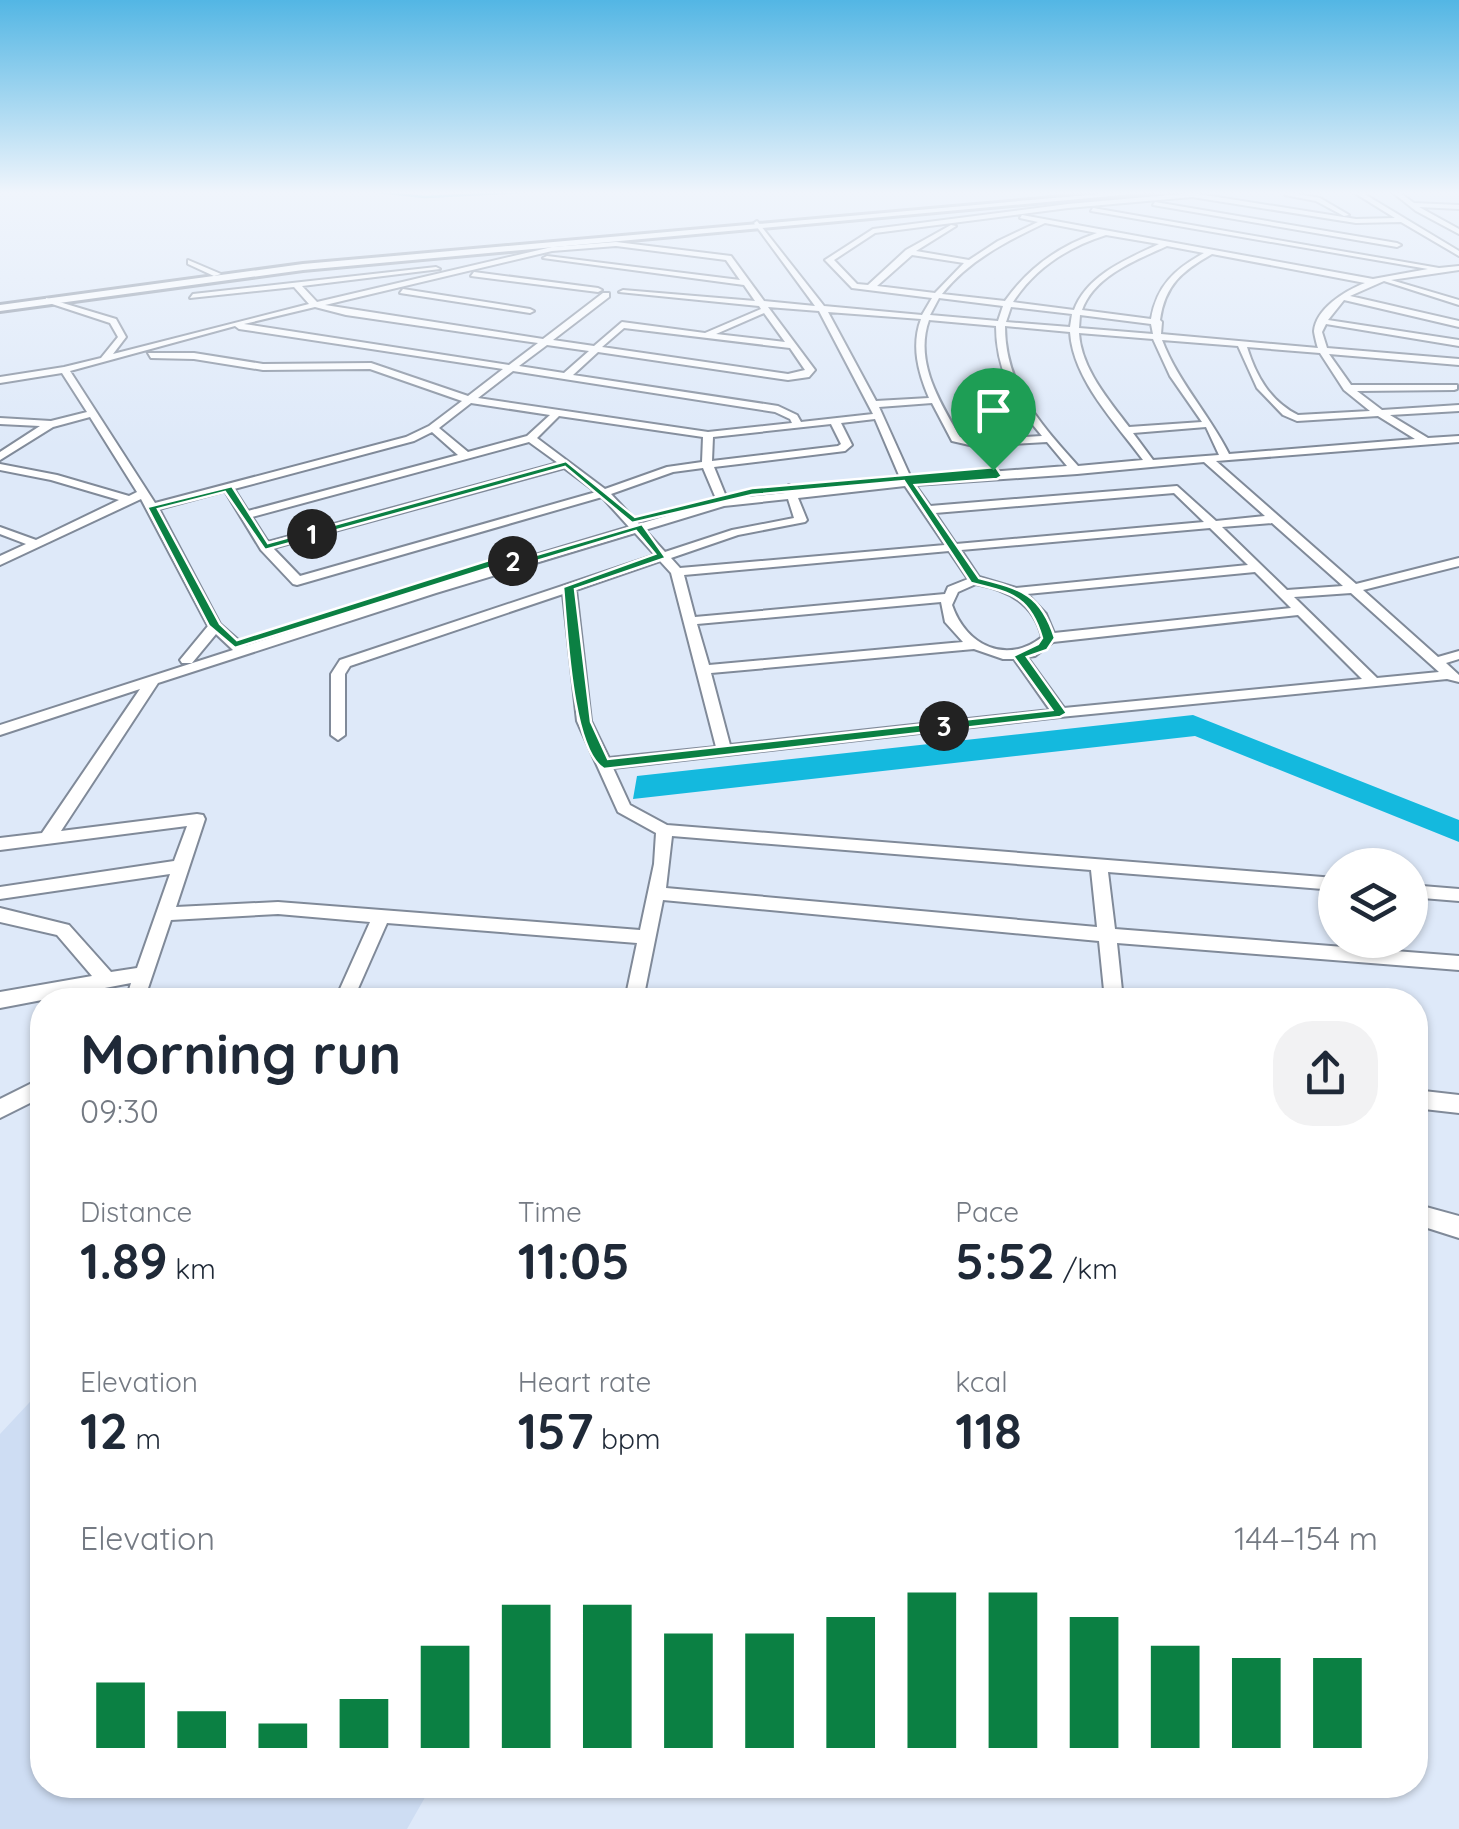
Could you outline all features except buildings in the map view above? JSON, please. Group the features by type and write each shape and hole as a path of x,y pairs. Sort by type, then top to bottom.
{"main road":[{"path":"0,306 194,277"},
{"path":"0,306 214,277"}],"street":[{"path":"193,296 349,277"},
{"path":"0,380 65,370 230,324 441,277"},
{"path":"501,277 602,292 620,289 765,307 1459,362"},
{"path":"620,289 632,277"},
{"path":"706,277 748,282"},
{"path":"295,282 315,305 490,336 545,340 788,376 806,375 810,370 744,277"},
{"path":"798,277 822,309 873,404 906,479 975,580"},
{"path":"845,277 850,284 870,288 1158,322"},
{"path":"870,288 882,277"},
{"path":"956,277 925,318 920,354 936,400 960,442 1049,440"},
{"path":"1029,277 1019,286 998,324 1001,354 1028,414 1074,467"},
{"path":"1105,277 1082,298 1075,312 1072,331 1076,356 1083,372 1149,462"},
{"path":"1175,277 1160,296 1156,338 1169,372 1209,424 1224,456"},
{"path":"1358,277 1459,303"},
{"path":"1397,277 1343,297 1321,321 1321,351 1347,388 1422,439"},
{"path":"184,281 209,331"},
{"path":"390,289 530,309 517,319"},
{"path":"152,507 399,444 433,428 602,292"},
{"path":"1343,297 1459,324"},
{"path":"50,300 113,322 122,337 102,360"},
{"path":"708,334 765,307"},
{"path":"1321,321 1459,343"},
{"path":"230,324 778,409 790,413 798,426"},
{"path":"565,377 622,325 793,346"},
{"path":"490,336 504,328"},
{"path":"1242,345 1255,380 1288,414 1308,419 1459,408"},
{"path":"118,356 194,356 284,368 371,366 468,400 708,435 879,416"},
{"path":"1432,360 1457,388"},
{"path":"65,370 136,497"},
{"path":"1347,388 1457,388"},
{"path":"873,404 936,400"},
{"path":"0,421 50,424 92,414"},
{"path":"248,515 532,438 556,414"},
{"path":"228,488 265,547 291,578 304,580 671,470 841,449 847,444 835,422"},
{"path":"0,457 50,424"},
{"path":"1126,430 1209,424"},
{"path":"433,428 466,456"},
{"path":"708,435 707,464 721,500"},
{"path":"109,690 154,679 331,618 635,523 721,500 906,479 1459,436"},
{"path":"532,438 604,492 677,572 724,749"},
{"path":"1206,458 1454,679"},
{"path":"265,547 566,464"},
{"path":"0,467 136,497 152,507 215,626 239,648"},
{"path":"928,510 1169,489 1183,492 1373,682"},
{"path":"338,735 338,674 345,663 750,528 801,520 791,491"},
{"path":"0,562 136,497"},
{"path":"677,572 1274,519"},
{"path":"0,530 36,544"},
{"path":"1287,594 1353,589 1459,562"},
{"path":"973,645 948,618 946,598 953,588 975,580 1017,591 1260,568"},
{"path":"568,587 584,722 624,808 664,830 1318,883"},
{"path":"702,670 973,645 1019,656 1042,647 1048,638 1041,614 1017,591"},
{"path":"689,621 946,598"},
{"path":"1048,638 1302,611"},
{"path":"187,660 215,626"},
{"path":"0,726 187,660 239,648"},
{"path":"1436,662 1459,655"},
{"path":"1019,656 1060,713"},
{"path":"48,837 154,679"},
{"path":"608,770 724,749 1373,682 1454,679"},
{"path":"0,844 197,819 139,988"},
{"path":"636,988 657,893 664,830"},
{"path":"1099,864 1113,988"},
{"path":"0,894 183,866"},
{"path":"1428,892 1459,895"},
{"path":"657,893 1107,935 1459,962"},
{"path":"165,914 278,908 646,937"},
{"path":"349,988 382,914"},
{"path":"0,915 64,930 106,979"},
{"path":"61,988 143,974"},
{"path":"0,1000 30,994"},
{"path":"0,1109 30,1093"},
{"path":"1428,1101 1459,1104"},
{"path":"1428,1218 1459,1226"}],"shaded area":[{"path":"30,1402 30,1798 425,1798 407,1829 0,1829 0,1434"}],"water":[{"path":"1193,715 1459,820 1459,842 1195,736 633,799 637,776"}],"route":[{"path":"566,464 604,492 632,520 752,492 993,470 997,476 908,482 975,580 1017,591 1041,614 1048,638 1042,647 1019,656 1060,713 604,764 588,738 584,722 568,587 662,556 638,526 517,564 509,558 235,644 215,626 152,507 228,488 265,547 566,464"}]}
